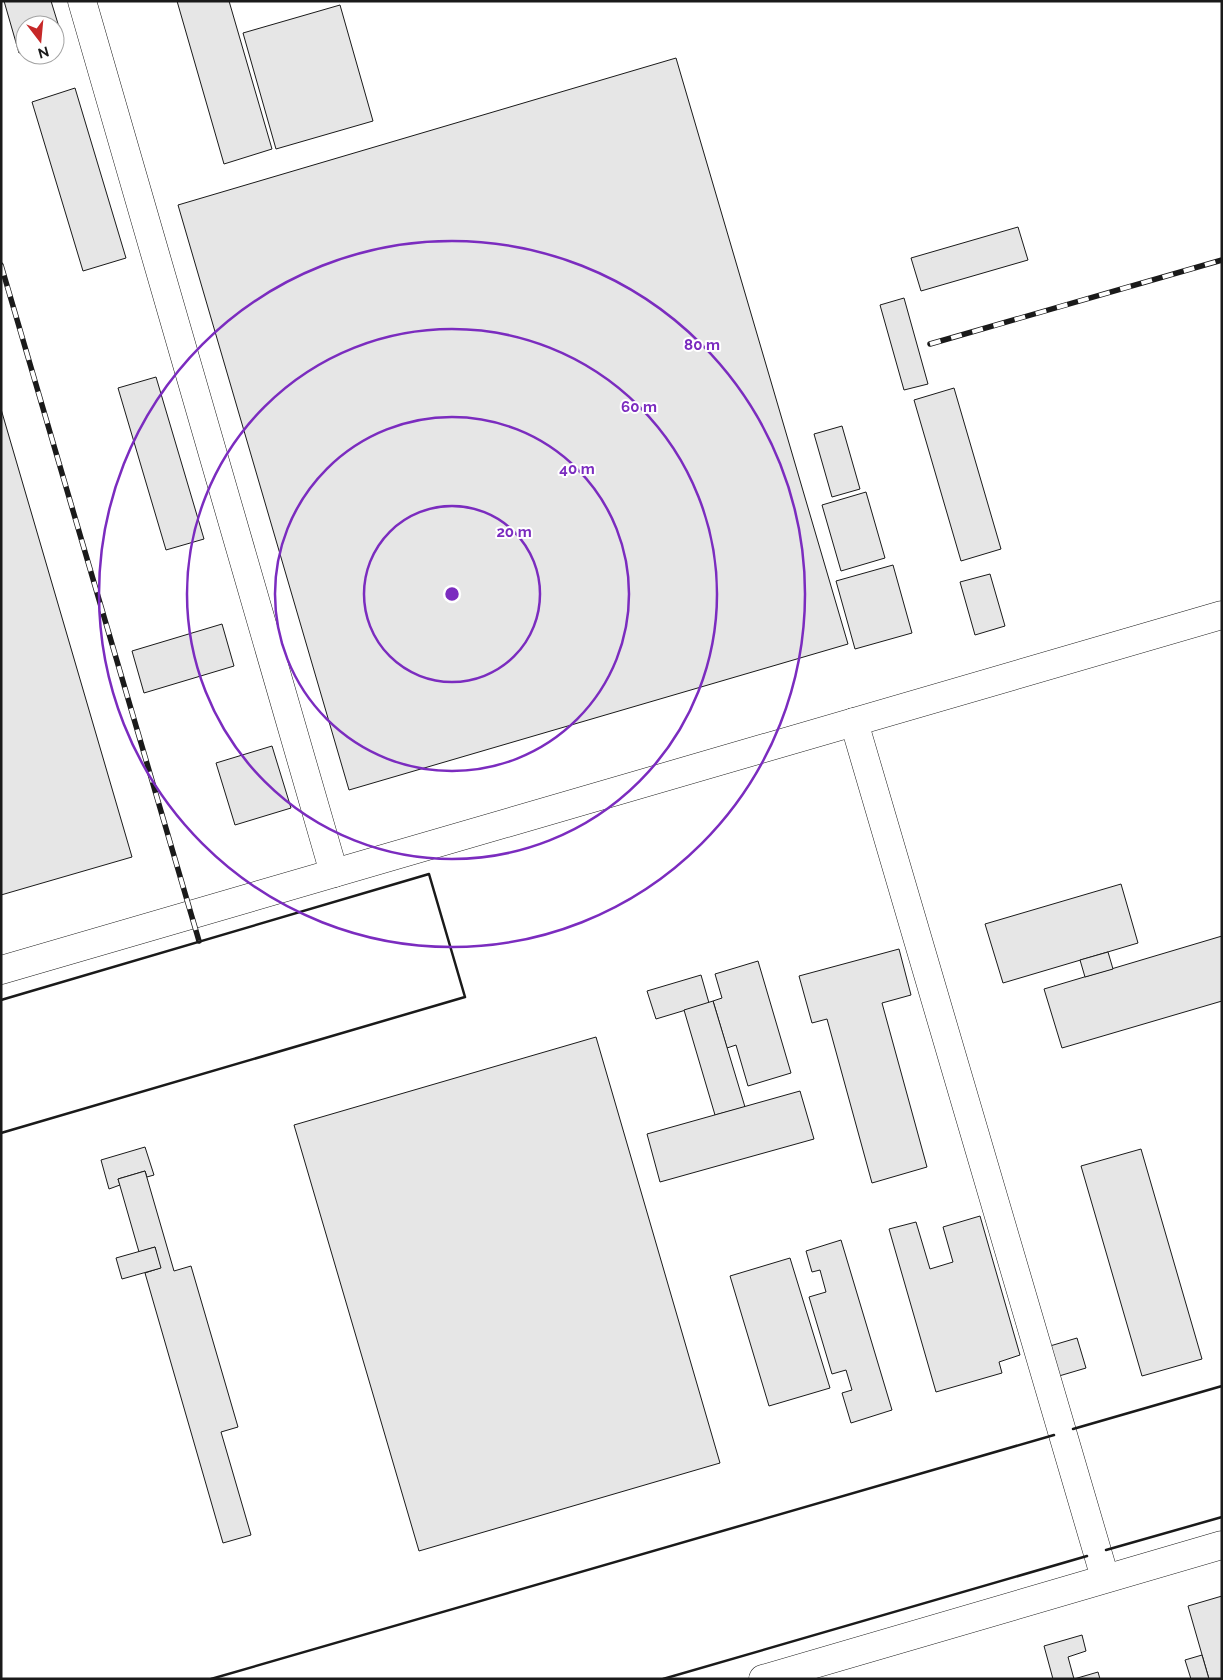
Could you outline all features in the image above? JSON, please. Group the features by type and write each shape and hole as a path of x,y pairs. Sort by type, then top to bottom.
{"lane":[{"path":"82,1 334,874"},
{"path":"1,970 1222,614"},
{"path":"854,722 1105,1578"},
{"path":"763,1679 1222,1545"}],"building":[{"path":"4,1 51,1 55,15 15,15 15,39"},
{"path":"177,1 229,1 272,149 224,164"},
{"path":"340,5 373,121 276,149 243,33"},
{"path":"676,58 848,644 349,790 178,205"},
{"path":"75,88 126,258 83,271 32,102"},
{"path":"1018,227 1028,260 921,291 911,258"},
{"path":"904,298 928,384 904,390 880,305"},
{"path":"156,377 204,539 166,550 118,388"},
{"path":"954,388 1001,549 961,561 914,400"},
{"path":"1,409 132,857 1,895"},
{"path":"842,426 860,489 832,497 814,434"},
{"path":"866,492 885,558 841,571 822,505"},
{"path":"893,565 912,633 855,649 836,581"},
{"path":"990,574 1005,626 975,635 960,582"},
{"path":"222,624 234,666 144,693 132,651"},
{"path":"272,746 291,808 235,825 216,763"},
{"path":"1121,884 1138,943 1003,983 985,924"},
{"path":"1222,936 1222,1001 1062,1048 1044,989"},
{"path":"899,949 911,995 882,1003 927,1167 872,1183 827,1019 812,1023 799,976"},
{"path":"1108,952 1113,969 1085,977 1080,960"},
{"path":"758,961 791,1073 748,1086 736,1045 727,1048 713,1001 722,998 715,974"},
{"path":"701,975 709,1003 656,1019 647,991"},
{"path":"713,1001 745,1107 715,1115 684,1010"},
{"path":"596,1037 720,1463 419,1551 294,1125"},
{"path":"800,1091 814,1139 660,1182 647,1134"},
{"path":"145,1147 154,1175 147,1177 145,1171 118,1179 120,1185 109,1189 101,1160"},
{"path":"1141,1149 1202,1359 1142,1376 1081,1166"},
{"path":"145,1171 174,1271 191,1266 238,1427 221,1432 251,1535 223,1543 145,1273 160,1268 155,1247 139,1252 118,1179"},
{"path":"980,1216 1020,1355 999,1362 1002,1373 936,1392 889,1229 916,1222 930,1269 953,1262 943,1227"},
{"path":"841,1240 892,1410 851,1423 842,1393 852,1390 846,1370 832,1374 809,1297 826,1292 820,1270 812,1272 806,1251"},
{"path":"155,1247 161,1268 122,1279 116,1258"},
{"path":"790,1258 830,1388 769,1406 730,1276"},
{"path":"1077,1338 1086,1368 1059,1376 1050,1346"},
{"path":"1222,1596 1222,1679 1209,1679 1188,1606"},
{"path":"1082,1635 1086,1651 1068,1657 1074,1679 1053,1679 1044,1646"},
{"path":"1202,1655 1209,1679 1191,1679 1185,1660"},
{"path":"1098,1672 1100,1679 1074,1679"}],"railway":[{"path":"930,344 1222,260"},
{"path":"1,265 199,941"}],"wall":[{"path":"1,1000 429,874 465,997 1,1133"},
{"path":"1073,1429 1222,1386"},
{"path":"211,1679 1054,1435"},
{"path":"1106,1550 1222,1517"},
{"path":"663,1679 1087,1556"}]}
